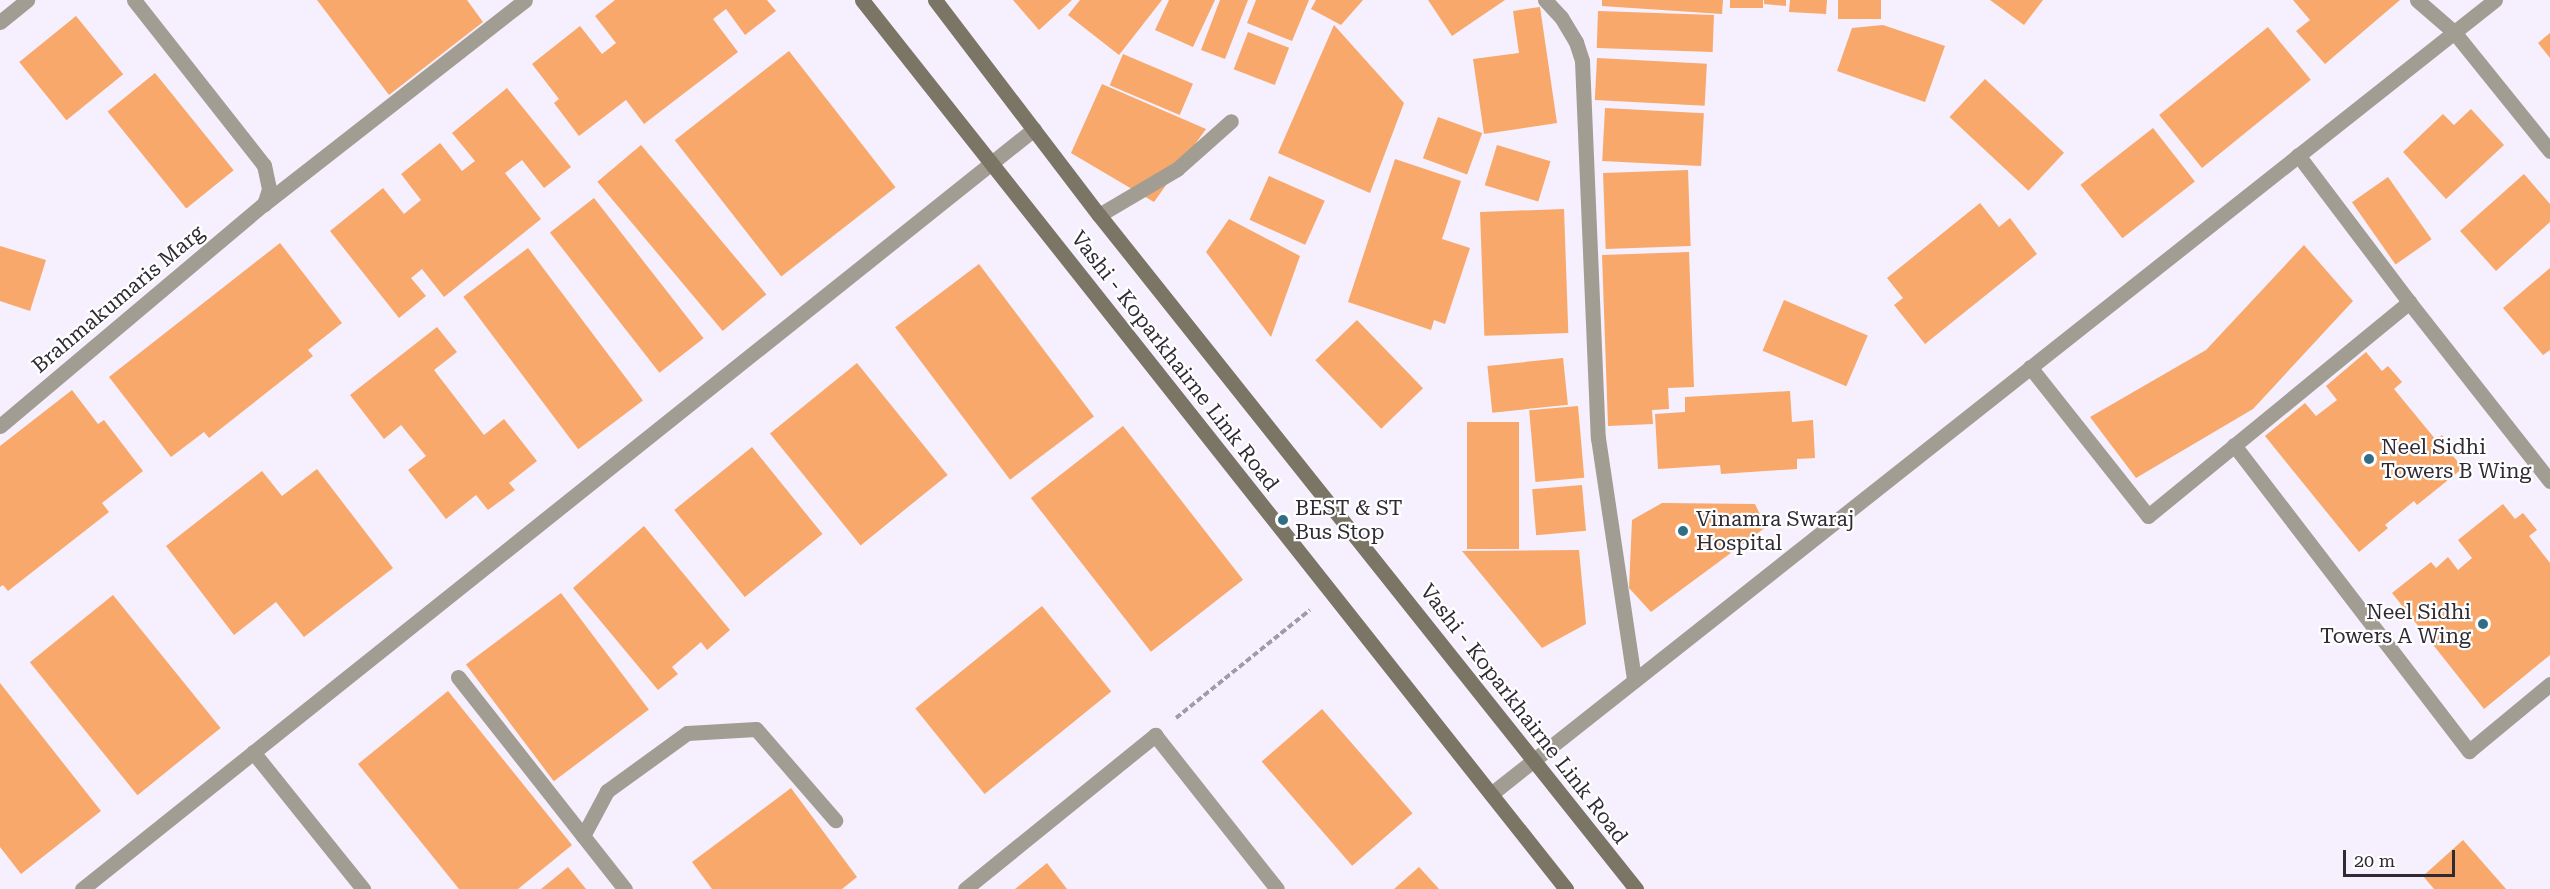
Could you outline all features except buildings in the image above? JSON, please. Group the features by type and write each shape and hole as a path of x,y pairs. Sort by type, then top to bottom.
{"main road":[{"name":"Vashi - Koparkhairne Link Road","path":"862,0 1566,889"},
{"name":"Vashi - Koparkhairne Link Road","path":"935,0 1099,214 1636,889"}],"street":[{"path":"0,22 27,0"},
{"path":"134,0 264,165 269,189 264,204"},
{"name":"Brahmakumaris Marg","path":"0,426 264,204 525,0"},
{"path":"1545,0 1561,17 1576,42 1582,61 1598,438 1634,680"},
{"path":"2417,0 2454,32 2550,151"},
{"path":"1491,794 2495,0"},
{"path":"1099,214 1177,169 1231,121"},
{"path":"82,889 1034,129"},
{"path":"2298,155 2409,302 2550,481"},
{"path":"2030,367 2148,516 2409,302"},
{"path":"2234,445 2469,751 2550,684"},
{"path":"458,677 625,889"},
{"path":"583,836 608,791 687,734 756,729 834,820"},
{"path":"965,889 1155,735 1277,889"},
{"path":"253,752 363,889"}],"path":[{"path":"1173,720 1332,592"}],"place":[{"name":"Neel Sidhi Towers B Wing","path":"2369,459"},
{"name":"BEST & ST Bus Stop","path":"1283,520"},
{"name":"Vinamra Swaraj Hospital","path":"1683,531"},
{"name":"Neel Sidhi Towers A Wing","path":"2483,624"}]}
